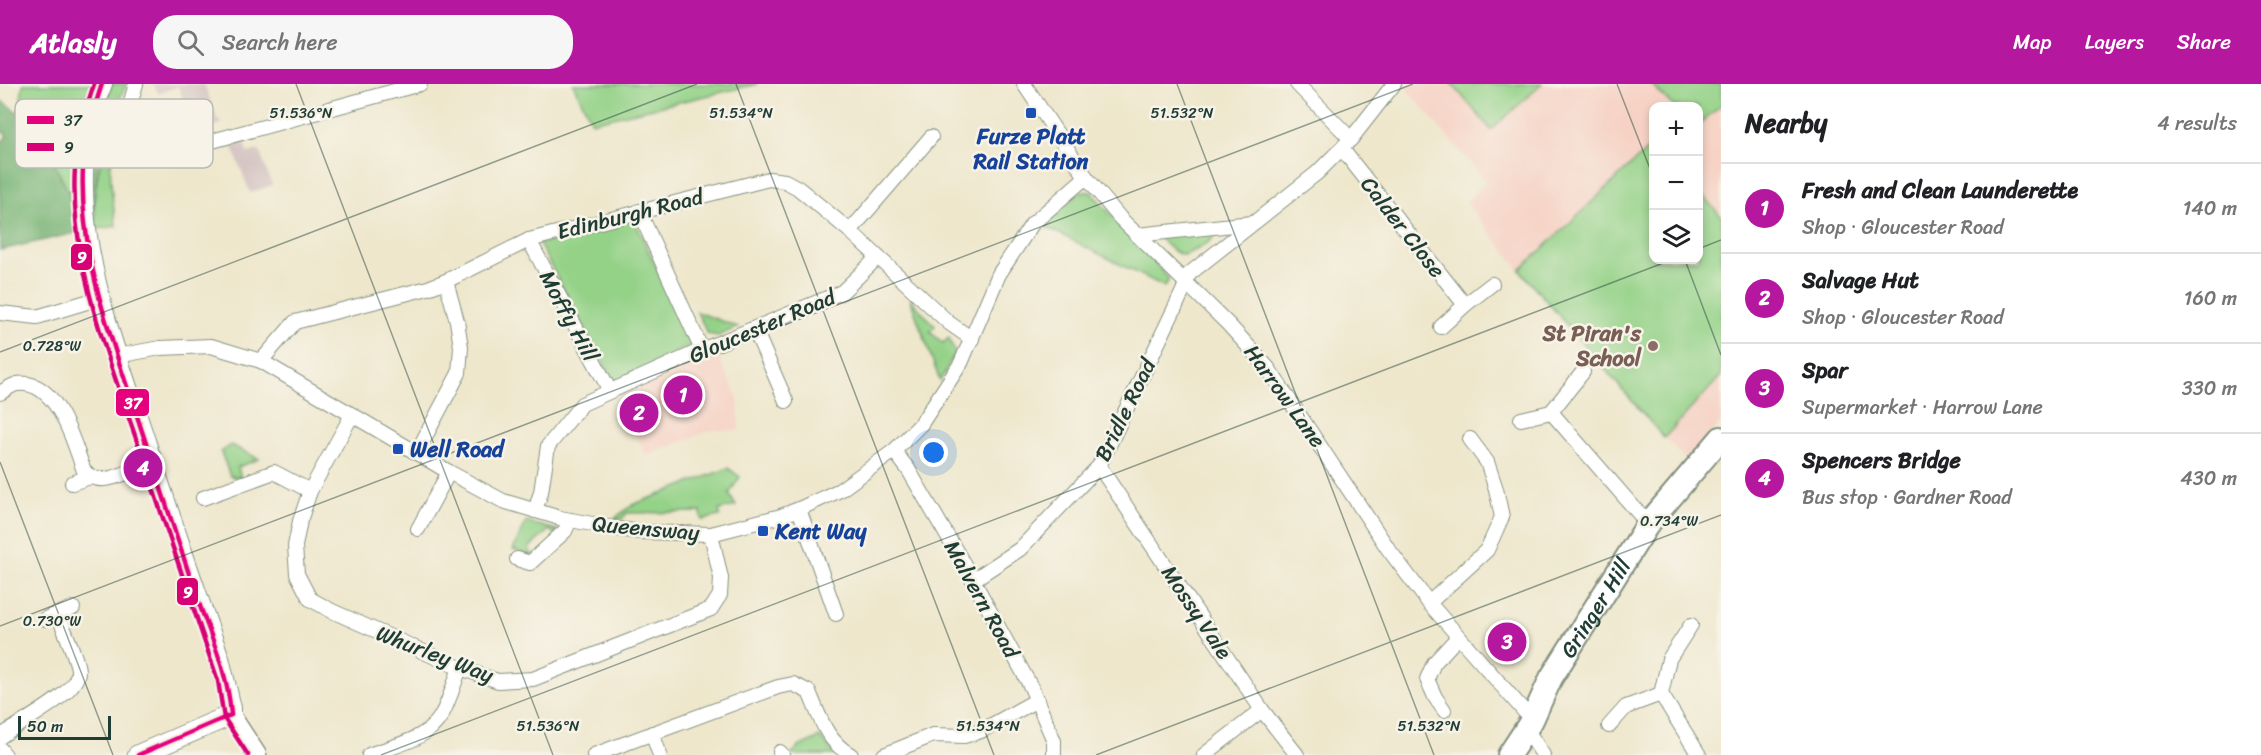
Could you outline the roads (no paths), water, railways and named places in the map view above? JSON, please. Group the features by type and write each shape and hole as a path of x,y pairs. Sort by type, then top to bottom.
{"main road":[{"path":"95,99 102,84"},
{"path":"82,168 83,208 100,298 117,356 219,658 231,716 138,755"},
{"name":"Gringer Hill","path":"1509,755 1529,725 1551,678 1648,524 1721,438"}],"street":[{"path":"132,99 136,84"},
{"path":"213,141 420,84"},
{"name":"Harrow Lane","path":"1024,84 1086,177 1120,218 1228,324 1268,368 1389,550 1429,603 1529,725 1544,755"},
{"path":"1297,84 1351,139"},
{"name":"Bridle Road","path":"973,580 1020,549 1099,466 1184,291 1189,274 1317,173 1351,139 1394,84"},
{"path":"850,231 931,137"},
{"name":"Calder Close","path":"1342,149 1465,305"},
{"name":"Queensway","path":"117,356 160,348 211,346 261,361 449,472 503,501 570,520 640,532 711,534 781,516 799,509 840,490 894,451 921,424 961,363 999,274 1032,224 1086,177"},
{"name":"Edinburgh Road","path":"261,361 295,322 428,288 529,240 769,179 785,181 798,188 850,231 949,323 972,339"},
{"path":"639,211 702,350"},
{"path":"1137,235 1252,223"},
{"name":"Moffy Hill","path":"529,240 610,391"},
{"name":"Gloucester Road","path":"535,511 541,492 548,446 582,404 702,350 755,330 842,292 878,258"},
{"path":"417,452 459,373 461,347 457,321 446,281"},
{"path":"1441,327 1492,284"},
{"path":"0,313 37,317 100,298"},
{"path":"755,330 786,401"},
{"path":"1521,419 1551,412 1583,372"},
{"path":"0,393 17,384 37,387 53,401 66,420 84,471 90,477 98,480 126,473"},
{"path":"1551,412 1648,524"},
{"name":"Whurley Way","path":"352,415 310,491 300,521 295,546 297,574 310,599 378,633 460,668 498,681 534,679 711,609 720,594 721,578 711,534"},
{"path":"1429,603 1487,550 1502,517 1487,462 1470,439"},
{"name":"Malvern Road","path":"894,451 908,469 973,580 1037,700 1054,741 1054,755"},
{"name":"Mossy Vale","path":"1099,466 1262,710 1297,755"},
{"path":"203,498 274,472 310,491"},
{"path":"418,529 449,472"},
{"path":"72,483 90,477"},
{"path":"799,509 836,614"},
{"path":"517,559 530,563 565,531 570,520"},
{"path":"0,737 60,697 75,684 79,671 51,617 72,608"},
{"path":"1691,625 1669,659 1661,694 1699,755"},
{"path":"1444,710 1427,679 1434,663 1458,637"},
{"path":"369,755 413,739 431,729 441,715 460,668"},
{"path":"594,755 778,687 793,684 809,692 825,731 842,750 851,755"},
{"path":"1609,726 1626,707 1661,694"},
{"path":"884,755 933,735 964,736 981,731 1037,700"},
{"path":"1204,755 1262,710"},
{"path":"231,716 257,755"},
{"path":"652,733 660,755"},
{"path":"0,749 4,755"}],"place":[{"name":"Furze Platt Rail Station","path":"1031,113"},
{"name":"St Piran's School","path":"1653,346"},
{"name":"Fresh and Clean Launderette","path":"683,395"},
{"name":"Salvage Hut","path":"639,413"},
{"name":"Well Road","path":"398,449"},
{"name":"Spencers Bridge","path":"143,468"},
{"name":"Kent Way","path":"763,531"},
{"name":"Spar","path":"1507,642"}]}
